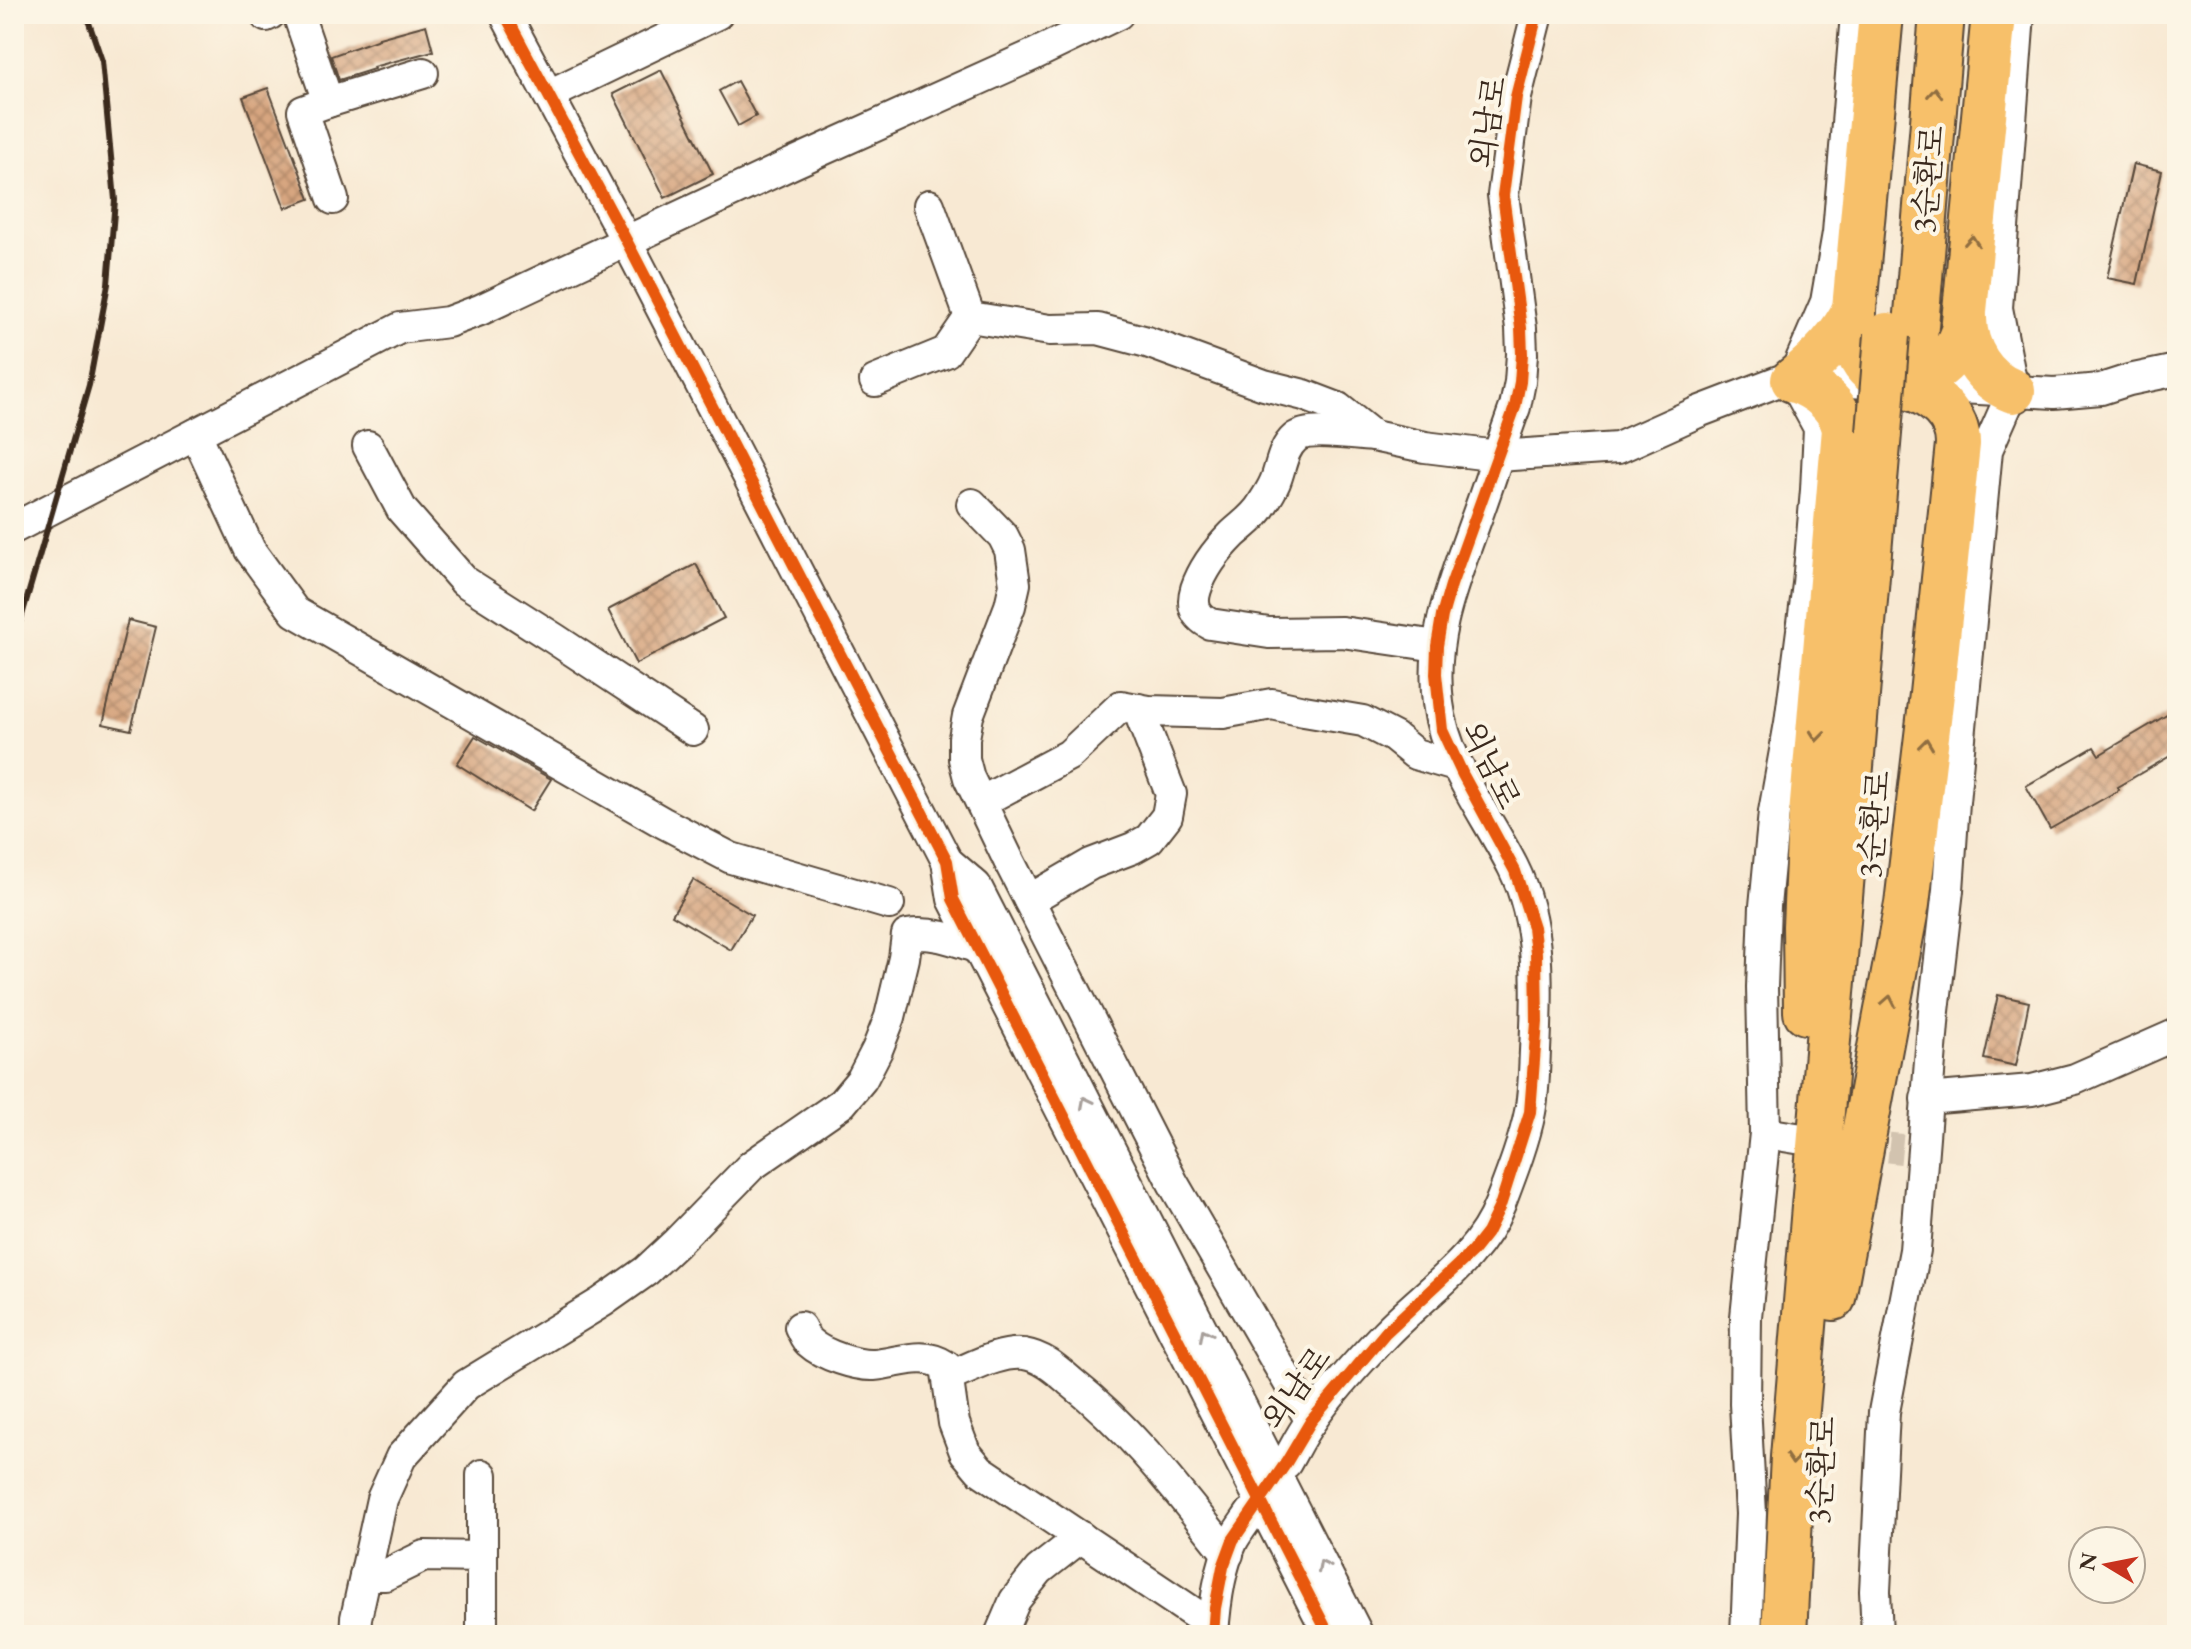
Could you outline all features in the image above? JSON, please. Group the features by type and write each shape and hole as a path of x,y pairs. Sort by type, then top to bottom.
{"highway":[{"path":"1881,14 1885,328"},
{"name":"3순환로","path":"1784,1635 1793,1457 1820,1297 1877,434 1913,14"},
{"name":"3순환로","path":"1885,328 1942,14"},
{"path":"1877,434 1850,421 1860,406 1881,391 1933,371 1947,361 1957,345 1965,318 1994,14"},
{"path":"1965,318 1969,342 1981,367 1994,381 2013,391"},
{"path":"1877,434 1843,423 1831,404 1814,390 1793,380 1836,338 1849,320 1885,328"},
{"path":"1885,328 1855,338 1862,360 1873,373 1917,391 1941,405 1954,423 1958,444"},
{"path":"1820,1297 1907,904 1958,444 1974,412 1992,398 2013,391"},
{"name":"3순환로","path":"1813,1635 1825,1404 1820,1297"}],"street":[{"path":"298,14 328,102"},
{"path":"505,14 627,242 947,861 953,899 978,948 1116,1188 1358,1635"},
{"path":"549,95 717,14"},
{"path":"14,528 400,328 448,322 480,310 1118,14"},
{"name":"외남로","path":"1286,1463 1311,1421 1386,1332 1472,1252 1487,1233 1500,1206 1530,1112 1537,1022 1533,927 1515,871 1442,730 1437,646 1451,585 1515,407 1522,354 1520,317 1503,195 1516,97 1537,14"},
{"path":"1793,380 1829,289 1838,233 1856,14"},
{"path":"1877,1635 1875,1591 1884,1412 1915,1250 1913,1150 1926,1099 1987,450 2013,391 1997,308 2019,14"},
{"path":"333,199 303,111 423,73"},
{"path":"929,205 970,317"},
{"path":"970,317 1050,330 1098,329 1147,342 1237,376 1338,408 1373,436"},
{"path":"927,378 970,317"},
{"path":"875,381 946,352"},
{"path":"1437,646 1342,632 1269,633 1210,624 1194,610 1199,579 1212,557 1261,507 1275,482 1284,454 1296,437 1314,432 1373,436 1425,447 1498,456 1618,448 1779,381 2075,392 2101,389 2177,370"},
{"path":"1746,1635 1751,1514 1745,1404 1746,1317 1765,1133 1762,987 1765,906 1774,812 1790,723 1808,584 1819,428 1793,380"},
{"path":"196,434 250,550 295,612 662,822 731,858 889,904"},
{"path":"368,446 402,510 464,581 693,730"},
{"path":"972,504 1003,536 1010,550 1015,584 1010,606 968,716 964,759 969,778 1162,1161 1311,1421"},
{"path":"981,802 1069,755 1121,706 1223,713 1272,704 1363,721 1394,737 1415,754 1459,767"},
{"path":"1029,900 1091,864 1149,839 1167,816 1171,794 1138,709"},
{"path":"947,861 976,886 1329,1635"},
{"path":"355,1635 382,1499 401,1457 466,1385 602,1302 646,1271 751,1166 842,1103 862,1079 890,1017 907,935 935,935 978,948"},
{"path":"1926,1099 2032,1090 2075,1079 2177,1034"},
{"path":"1765,1133 1796,1138"},
{"path":"1116,1188 1162,1161"},
{"path":"800,1327 808,1342 848,1362 871,1366 925,1357 946,1366 954,1423 965,1452 980,1470 1213,1630 1223,1567 1233,1540 1251,1513"},
{"path":"948,1377 1004,1355 1023,1354 1052,1366 1093,1399 1150,1456 1228,1554"},
{"path":"482,1475 482,1635"},
{"path":"1000,1635 1015,1600 1039,1570 1081,1537"},
{"path":"365,1575 385,1575 424,1556 482,1557"}],"building":[{"path":"426,25 433,51 339,80 331,56"},
{"path":"661,70 713,174 665,198 613,94"},
{"path":"737,81 756,116 738,126 719,91"},
{"path":"268,88 310,199 285,208 243,97"},
{"path":"2133,164 2162,171 2137,284 2107,278"},
{"path":"696,564 724,618 636,664 608,610"},
{"path":"128,620 156,627 131,730 103,724"},
{"path":"2177,709 2177,752 2117,787 2119,790 2050,829 2026,786 2094,747 2099,755"},
{"path":"475,736 551,779 531,811 457,764"},
{"path":"693,880 752,915 731,950 672,915"},
{"path":"1998,995 2029,1002 2016,1066 1984,1059"}],"tunnel":[{"path":"1844,1143 1902,1149"}],"railway":[{"path":"14,643 89,385 108,284 115,200 102,61 86,14"}],"cycle path":[{"path":"505,14 627,242 947,861 953,899 1329,1635"},
{"path":"1213,1635 1223,1567 1233,1540 1311,1421 1386,1332 1472,1252 1487,1233 1500,1206 1530,1112 1537,1022 1533,927 1515,871 1442,730 1436,674 1442,616 1515,407 1520,382 1521,328 1503,195 1516,97 1537,14"}]}
